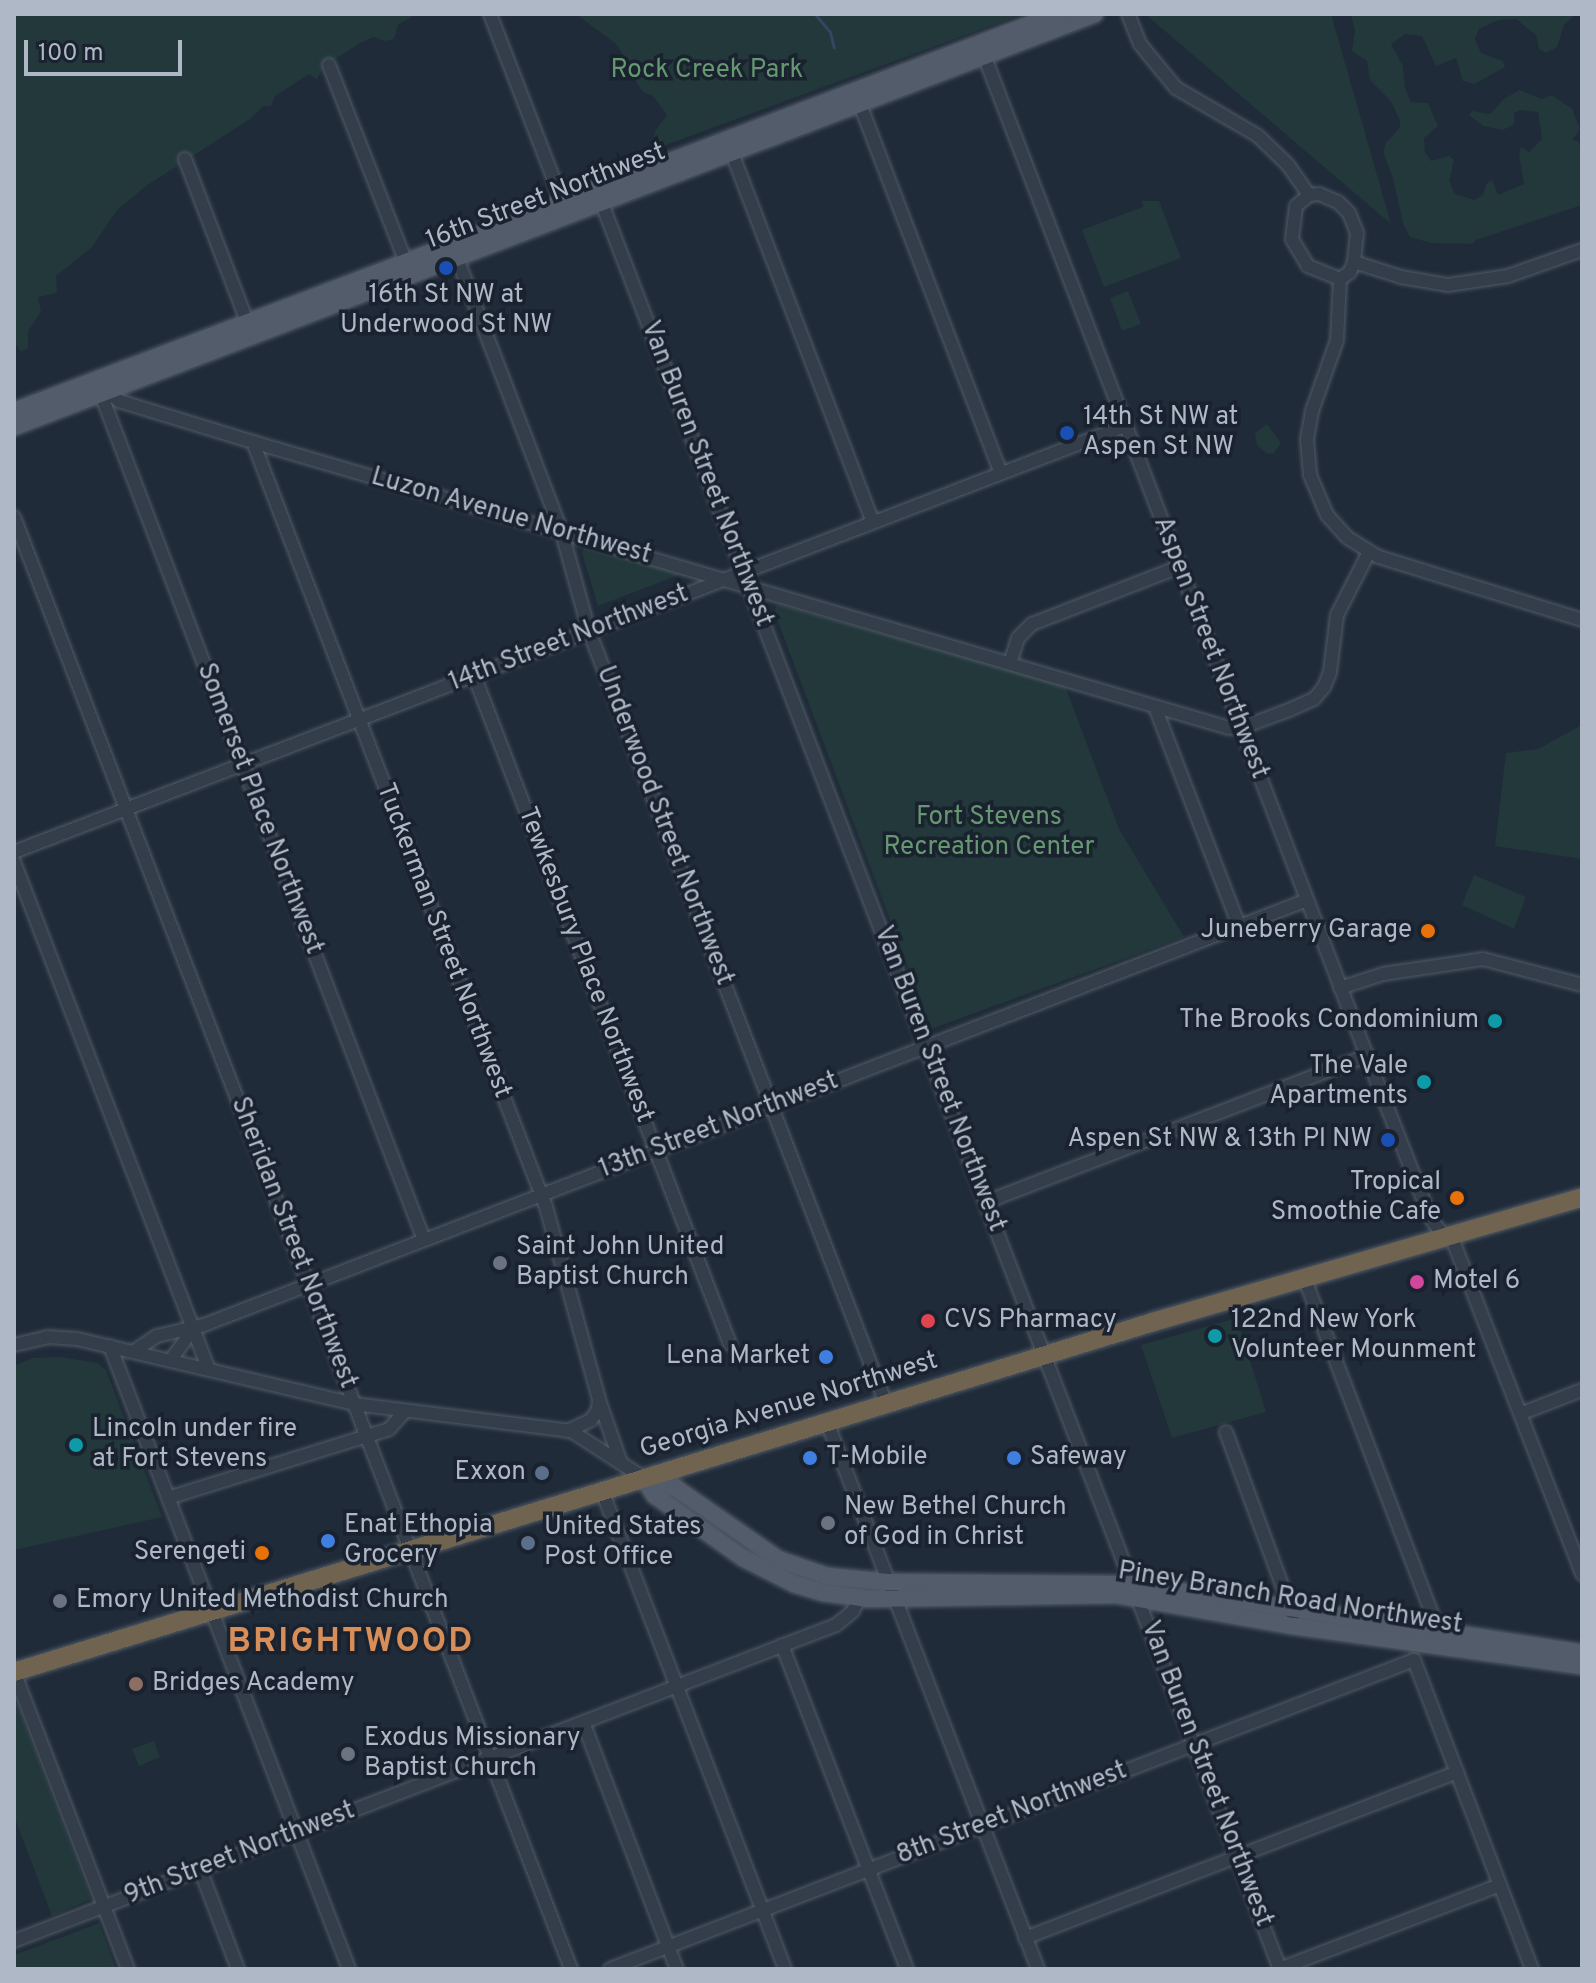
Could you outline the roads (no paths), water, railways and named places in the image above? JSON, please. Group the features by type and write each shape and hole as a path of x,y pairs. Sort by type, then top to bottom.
{"highway":[{"name":"Georgia Avenue Northwest","path":"14,1672 1045,1355 1447,1234 1582,1197"}],"main road":[{"name":"16th Street Northwest","path":"982,50 1057,14"},
{"name":"16th Street Northwest","path":"14,427 105,385 408,268 982,50 1095,14"},
{"name":"16th Street Northwest","path":"14,411 105,385"},
{"name":"Piney Branch Road Northwest","path":"644,1478 654,1495 745,1559 794,1584 858,1599 891,1590"},
{"name":"Piney Branch Road Northwest","path":"644,1478 676,1488 755,1544 813,1573 891,1590 1135,1591 1582,1666"},
{"path":"745,1559 755,1544"},
{"name":"Piney Branch Road Northwest","path":"1293,1618 1439,1632 1582,1653"}],"street":[{"path":"490,14 566,208"},
{"path":"1128,14 1140,44 1176,88 1258,136 1288,165 1309,195"},
{"name":"Aspen Street Northwest","path":"982,50 1340,988 1431,1219 1447,1234 1579,1559 1582,1574"},
{"path":"329,65 408,268"},
{"path":"857,97 1001,473"},
{"path":"729,146 873,522"},
{"path":"185,159 250,329"},
{"path":"1309,195 1330,196 1349,213 1357,233 1354,262 1350,272 1340,279 1308,266 1295,248 1293,212 1309,195"},
{"name":"Van Buren Street Northwest","path":"599,196 1280,1969"},
{"path":"1354,262 1401,277 1448,285 1508,276 1582,250"},
{"name":"Underwood Street Northwest","path":"454,251 562,533 589,631 886,1404"},
{"path":"1340,279 1340,325 1332,361 1311,416 1308,464 1327,515 1348,538 1369,552 1582,620"},
{"name":"Luzon Avenue Northwest","path":"105,385 119,401 253,442 726,578 1155,707 1229,728 1241,728"},
{"name":"Somerset Place Northwest","path":"105,385 104,402 424,1240"},
{"name":"14th Street Northwest","path":"14,852 1125,426"},
{"name":"Tuckerman Street Northwest","path":"253,442 541,1195 599,1400 621,1463"},
{"name":"Sheridan Street Northwest","path":"14,517 571,1969"},
{"path":"1241,728 1314,699 1324,687 1332,661 1337,615 1369,552"},
{"path":"1010,664 1018,638 1032,624 1179,567"},
{"name":"Tewkesbury Place Northwest","path":"474,675 730,1344"},
{"path":"1155,707 1239,926"},
{"path":"14,862 209,1370"},
{"name":"13th Street Northwest","path":"133,1352 157,1336 194,1328 308,1285 1307,900"},
{"path":"1340,988 1383,974 1483,959 1502,961 1582,985"},
{"path":"986,1202 1367,1056"},
{"path":"1304,1277 1439,1632"},
{"path":"14,1345 56,1337 170,1361 194,1328"},
{"path":"110,1346 349,1969"},
{"name":"Piney Branch Road Northwest","path":"170,1361 354,1404 567,1431 644,1478"},
{"path":"1520,1414 1582,1390"},
{"path":"567,1431 591,1420 598,1410 599,1400"},
{"path":"168,1498 367,1437 394,1427 405,1411"},
{"path":"827,1422 1038,1969"},
{"path":"1226,1432 1293,1618"},
{"path":"602,1491 785,1969"},
{"name":"9th Street Northwest","path":"14,1941 782,1645 846,1619 858,1599"},
{"path":"782,1645 907,1969"},
{"name":"8th Street Northwest","path":"610,1969 1414,1660 1457,1772"},
{"path":"14,1672 128,1969"},
{"path":"583,1722 677,1969"},
{"path":"1025,1938 1457,1772 1532,1969"},
{"path":"200,1869 238,1969"},
{"path":"1280,1969 1500,1885"}],"waterway":[{"path":"815,14 830,32 834,48"}],"place":[{"name":"16th St NW at Underwood St NW","path":"446,268"},
{"name":"14th St NW at Aspen St NW","path":"1067,433"},
{"name":"Juneberry Garage","path":"1428,931"},
{"name":"The Brooks Condominium","path":"1495,1021"},
{"name":"The Vale Apartments","path":"1424,1082"},
{"name":"Aspen St NW & 13th Pl NW","path":"1388,1140"},
{"name":"Tropical Smoothie Cafe","path":"1457,1198"},
{"name":"Saint John United Baptist Church","path":"500,1263"},
{"name":"Motel 6","path":"1417,1282"},
{"name":"CVS Pharmacy","path":"928,1321"},
{"name":"122nd New York Volunteer Mounment","path":"1215,1336"},
{"name":"Lena Market","path":"826,1357"},
{"name":"Lincoln under fire at Fort Stevens","path":"76,1445"},
{"name":"T-Mobile","path":"810,1458"},
{"name":"Safeway","path":"1014,1458"},
{"name":"Exxon","path":"542,1473"},
{"name":"New Bethel Church of God in Christ","path":"828,1523"},
{"name":"Enat Ethopia Grocery","path":"328,1541"},
{"name":"United States Post Office","path":"528,1543"},
{"name":"Serengeti","path":"262,1553"},
{"name":"Emory United Methodist Church","path":"60,1601"},
{"name":"Bridges Academy","path":"136,1684"},
{"name":"Exodus Missionary Baptist Church","path":"348,1754"}],"district":[{"name":"BRIGHTWOOD","path":"351,1643"}],"park label":[{"name":"Rock Creek Park","path":"707,71"},
{"name":"Fort Stevens Recreation Center","path":"989,833"}]}
